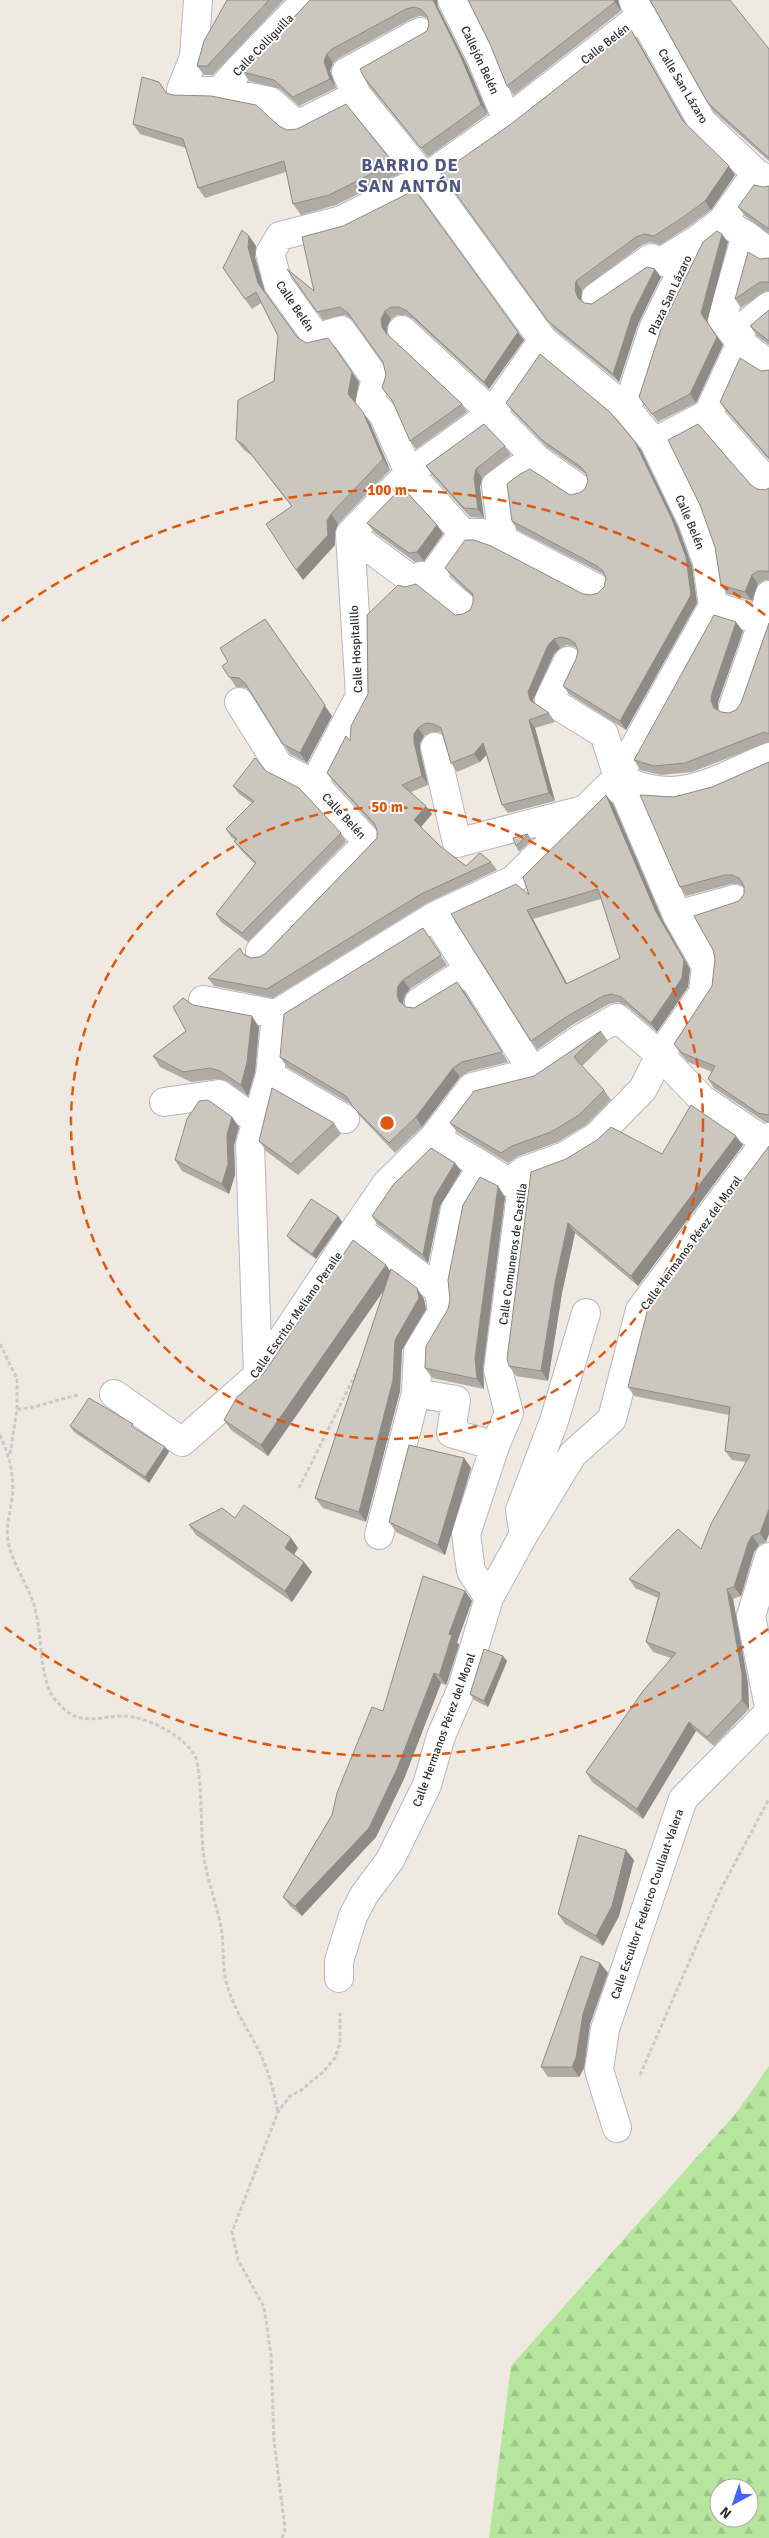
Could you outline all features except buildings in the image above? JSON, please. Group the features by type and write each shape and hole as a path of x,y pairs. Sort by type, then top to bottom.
{"street":[{"path":"198,0 194,57 181,90 220,92 270,101 297,124 356,95"},
{"name":"Calle Colliguilla","path":"220,92 239,68 306,0"},
{"name":"Callejón Belén","path":"452,0 482,60 507,120"},
{"name":"Calle Belén","path":"409,473 383,414 370,400 376,379 341,330 317,338 278,284 270,253 280,236 342,220 424,178 507,120 637,8"},
{"name":"Calle San Lázaro","path":"637,8 702,122 763,177"},
{"path":"420,32 346,72 356,95 424,178"},
{"name":"Plaza San Lázaro","path":"596,297 651,258 661,262 697,240 722,221 763,177"},
{"name":"Calle Belén","path":"424,178 543,340 627,408 654,442 692,521 707,562 713,606"},
{"path":"722,221 746,235 769,253"},
{"path":"746,235 722,319 737,338 769,365"},
{"name":"Plaza San Lázaro","path":"627,408 653,329 697,240"},
{"path":"654,442 708,414 737,338 769,306"},
{"path":"402,330 492,412 538,460 578,488"},
{"path":"464,608 430,579 421,576 412,580 350,534 409,473 492,412 543,340"},
{"path":"708,414 769,484"},
{"path":"503,540 496,485 518,470 538,460"},
{"path":"409,473 463,533"},
{"path":"463,533 482,532 503,540 596,588"},
{"path":"430,579 463,533"},
{"name":"Calle Hospitalillo","path":"314,784 360,696 350,534"},
{"path":"203,1000 276,1014 435,916 513,880 618,777 713,606 766,608 733,707"},
{"path":"568,661 549,700 604,734 618,777 677,915 734,899"},
{"name":"Calle Belén","path":"239,702 279,766 314,784 368,842 260,951"},
{"path":"435,747 457,843 584,810"},
{"path":"618,777 638,788 677,791 710,784 769,757"},
{"name":"Calle Comuneros de Castilla","path":"489,1598 471,1571 466,1534 495,1446 509,1413 498,1370 524,1171 565,1156 596,1137 643,1089 660,1055 703,993 706,966 677,915"},
{"path":"435,916 533,1072 580,1039 617,1018 660,1055 702,1099 768,1139"},
{"path":"419,1002 468,970"},
{"path":"258,1375 250,1145 270,1075 276,1014"},
{"name":"Calle Escritor Meliano Peraile","path":"114,1394 182,1442 258,1375 387,1183 434,1137 472,1087 533,1072"},
{"path":"270,1075 345,1119"},
{"path":"164,1102 219,1094 258,1122"},
{"path":"434,1137 508,1182 524,1171"},
{"name":"Calle Hermanos Pérez del Moral","path":"339,1978 340,1961 353,1916 364,1895 399,1844 427,1785 441,1736 462,1688 489,1598 524,1534 573,1454 612,1419 640,1310 768,1139"},
{"path":"379,1534 416,1392 418,1351 442,1312 439,1290 456,1209 484,1166"},
{"path":"356,1228 439,1290"},
{"path":"524,1534 520,1510 554,1421 586,1313"},
{"path":"416,1392 456,1400 450,1433 495,1446"},
{"path":"769,1556 751,1616 769,1707"},
{"name":"Calle Escultor Federico Coullaut-Valera","path":"617,2128 599,2070 605,2029 683,1799 769,1712"}],"path":[{"path":"0,1344 17,1379 17,1409 10,1457 13,1483 12,1504 7,1521 8,1540 14,1565 29,1590 35,1609 44,1670 51,1694 63,1708 79,1719 124,1716 147,1720 181,1740 194,1754 199,1770 199,1799 204,1857 222,1932 227,1984 236,2009 271,2080 278,2112"},
{"path":"299,1488 360,1366 416,1392"},
{"path":"17,1409 35,1408 56,1400 76,1396 114,1394"},
{"path":"0,1435 10,1457"},
{"path":"639,2076 720,1891 769,1799"},
{"path":"282,2538 284,2529 274,2441 271,2355 264,2307 238,2260 232,2232 278,2112 290,2096 300,2091 323,2072 335,2058 340,2042 339,1978"}],"green space":[{"path":"769,2066 769,2538 489,2538 511,2366 737,2112"}],"district":[{"name":"BARRIO DE SAN ANTÓN","path":"410,175"}]}
